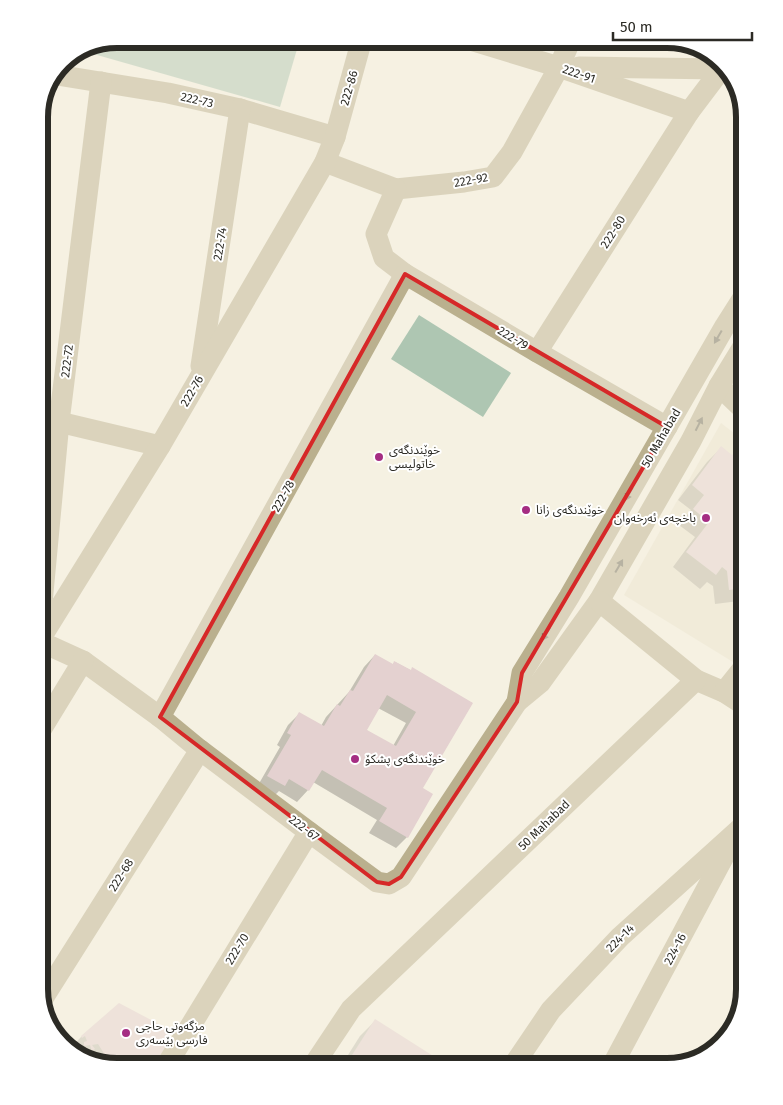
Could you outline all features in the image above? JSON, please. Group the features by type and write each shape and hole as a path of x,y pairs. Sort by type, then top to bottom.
{"street":[{"name":"222-86","path":"335,137 360,47"},
{"name":"222-91","path":"496,48 559,67 690,112"},
{"name":"222-92","path":"325,162 396,189 493,177 512,152 559,67 567,48"},
{"path":"559,67 715,68"},
{"name":"222-80","path":"537,352 690,112 719,72"},
{"name":"222-73","path":"61,76 168,93 240,109 335,137"},
{"name":"222-72","path":"48,487 60,422 101,82"},
{"name":"222-74","path":"199,378 240,109"},
{"name":"222-76","path":"47,627 160,446 325,162 335,137"},
{"name":"222-79","path":"396,189 376,234 384,258 405,274 667,426"},
{"name":"222-78","path":"160,717 405,274"},
{"name":"50 Mahabad","path":"517,702 522,673 569,597 736,309"},
{"name":"50 Mahabad","path":"517,702 540,683 599,601 690,441 718,386 736,358"},
{"path":"718,386 736,403"},
{"path":"60,422 160,446"},
{"path":"599,601 696,680 724,692 736,700"},
{"name":"222-67","path":"47,645 83,661 160,717 200,750 377,882 389,884 401,876 517,702"},
{"path":"47,719 83,661"},
{"path":"724,692 736,677"},
{"name":"50 Mahabad","path":"319,1057 351,1009 696,680"},
{"name":"222-68","path":"47,992 200,750"},
{"name":"222-70","path":"171,1057 309,832"},
{"name":"224-14","path":"519,1058 551,1010 602,957 736,833"},
{"name":"224-16","path":"616,1058 736,837"}],"highlighted area":[{"path":"405,274 667,427 522,673 517,702 401,877 389,884 377,882 160,717"}],"shaded area":[{"name":"باخچەی ئەرخەوان","path":"721,423 736,435 736,658 733,662 624,595"}],"green space":[{"path":"116,47 298,47 280,107 90,53"},
{"path":"419,315 511,373 483,417 391,359"}],"building":[{"path":"721,446 732,455 736,451 736,589 729,590 727,571 722,567 716,575 686,552 709,522 693,509 704,495 692,485"},
{"path":"375,654 393,664 394,661 411,670 412,667 473,703 423,788 433,794 408,838 379,821 387,808 322,770 309,791 289,779 285,786 267,776 291,735 287,733 299,712 324,726 337,704 340,706 350,690 353,691","holes":["387,695 416,712 396,746 367,730"]},
{"name":"مزگەوتی حاجی فارسی بێسەری","path":"119,1003 170,1030 166,1037 164,1057 106,1056 98,1044 92,1045 95,1049 92,1051 90,1045 84,1046 84,1042 87,1041 85,1036 82,1038 81,1036"},
{"path":"375,1019 436,1058 350,1057"}],"place":[{"name":"خوێندنگەی خاتولیسی","path":"379,457"},
{"name":"خوێندنگەی زانا","path":"526,510"},
{"name":"باخچەی ئەرخەوان","path":"706,518"},
{"name":"خوێندنگەی پشکۆ","path":"355,759"},
{"name":"مزگەوتی حاجی فارسی بێسەری","path":"126,1033"}]}
